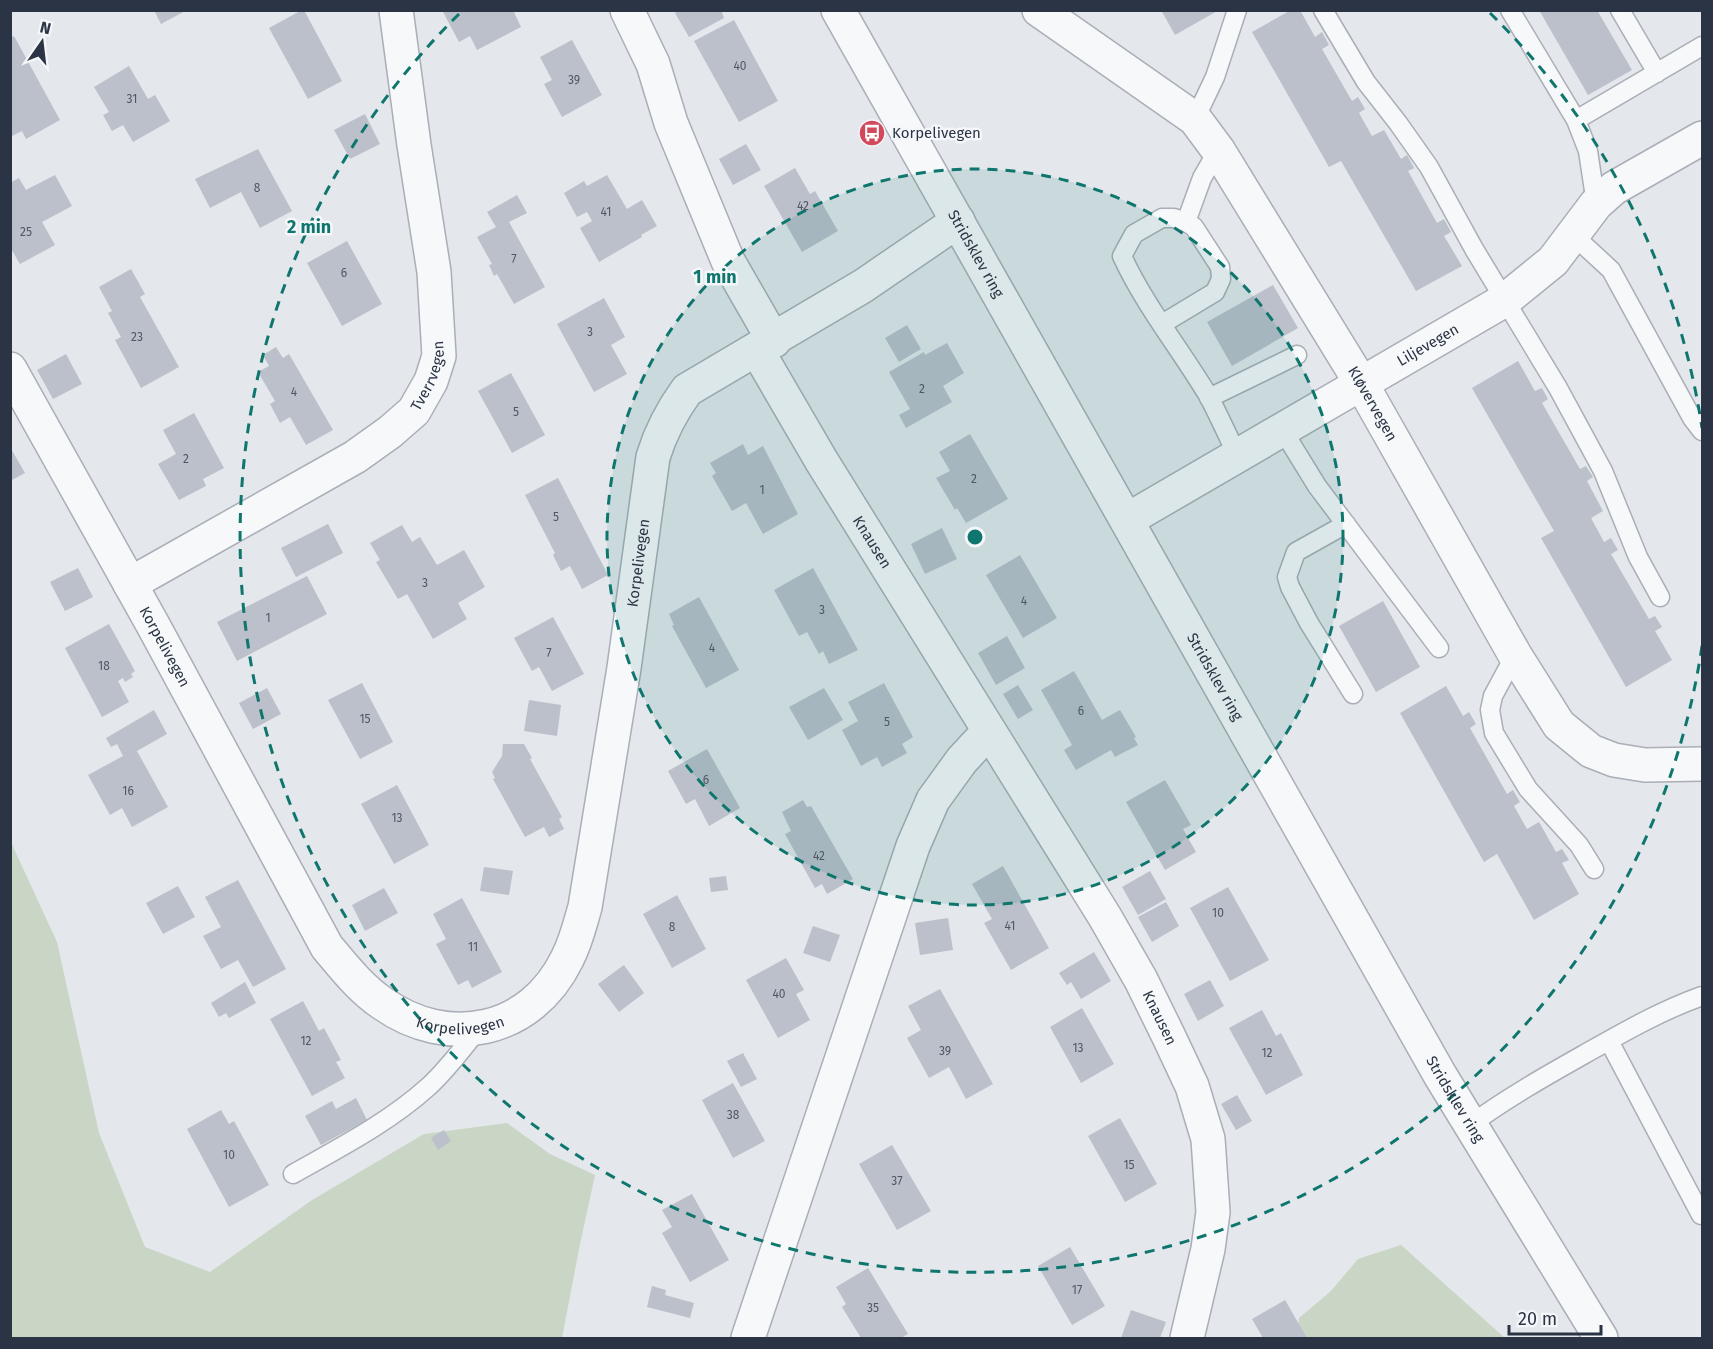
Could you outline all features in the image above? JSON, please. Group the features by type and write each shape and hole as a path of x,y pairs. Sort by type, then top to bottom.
{"street":[{"name":"Tverrvegen","path":"130,584 355,457 390,432 414,411 431,381 439,356 434,272 396,10"},
{"path":"627,10 652,64 671,123 765,345"},
{"name":"Stridsklev ring","path":"838,10 1428,1055 1601,1338"},
{"name":"Kløvervegen","path":"1039,10 1195,119 1218,150 1361,383 1515,655 1559,725 1591,751 1614,760 1645,765 1702,764"},
{"name":"Liljevegen","path":"1126,520 1505,300 1553,261 1596,204 1614,188 1702,138"},
{"name":"Korpelivegen","path":"10,369 130,584 327,947 354,978 382,1003 406,1016 432,1027 461,1030 479,1028 497,1025 533,1003 551,984 567,960 578,934 585,907 624,668 653,457 661,430 672,410 687,390 863,286 958,221"},
{"name":"Knausen","path":"765,345 821,460 1105,917 1141,980 1192,1086 1208,1138 1213,1212 1208,1249 1187,1338"},
{"path":"748,1338 913,846 933,800 962,760 989,731"}],"lane":[{"path":"1195,119 1215,77 1237,10"},
{"path":"1323,10 1366,82 1429,167 1558,388 1603,471 1638,556 1660,597"},
{"path":"1510,10 1576,120 1588,151 1596,204"},
{"path":"1620,10 1657,73"},
{"path":"1576,120 1702,46"},
{"path":"1186,222 1202,178 1218,150"},
{"path":"1162,324 1215,292 1221,279 1220,267 1194,227 1174,218 1162,218 1134,234 1122,256 1129,271 1162,324 1209,399 1237,455"},
{"path":"1572,235 1611,270 1692,418 1702,431"},
{"path":"1209,399 1297,355"},
{"path":"1282,429 1317,486 1439,648"},
{"path":"1346,524 1296,552 1287,577 1309,623 1353,694"},
{"path":"1515,655 1493,696 1490,710 1494,733 1528,789 1579,845 1594,869"},
{"path":"1470,1125 1506,1098 1653,1016 1702,998"},
{"path":"293,1174 397,1112 428,1087 479,1028"},
{"path":"1609,1041 1701,1215"}],"green space":[{"path":"10,840 57,942 99,1133 145,1247 210,1272 312,1200 424,1134 507,1123 550,1154 595,1175 562,1338 11,1338"},
{"path":"1401,1245 1505,1338 1298,1338 1299,1318 1330,1292 1358,1259"}],"building":[{"path":"154,10 187,10 161,24"},
{"path":"302,10 342,81 308,99 269,28"},
{"path":"442,10 513,10 521,27 477,50 470,36 459,42"},
{"path":"679,10 721,10 724,18 689,37 675,13"},
{"path":"1161,10 1219,10 1175,35"},
{"path":"1291,10 1300,10 1315,37 1322,32 1329,45 1322,49 1352,101 1358,97 1365,109 1359,113 1372,136 1384,130 1401,159 1407,155 1414,168 1408,171 1437,223 1444,219 1451,232 1444,236 1462,266 1416,291 1341,161 1329,167 1252,32"},
{"path":"1539,10 1597,10 1632,70 1588,95"},
{"path":"734,20 778,101 739,122 694,41"},
{"path":"14,36 60,120 26,139 22,131 10,137 10,38"},
{"path":"572,40 602,95 562,117 544,84 552,80 540,57"},
{"path":"129,66 148,99 155,95 170,121 133,142 123,125 112,131 103,115 109,112 94,87"},
{"path":"365,114 380,144 350,159 334,130"},
{"path":"746,144 761,170 733,185 719,159"},
{"path":"258,149 292,211 260,228 241,192 210,208 195,179"},
{"path":"795,168 810,194 815,191 838,231 802,252 764,186"},
{"path":"55,175 72,206 42,222 55,245 20,264 10,247 10,183 19,178 26,190"},
{"path":"607,175 627,209 642,200 657,226 599,262 580,228 592,221 587,212 577,217 564,193 584,181 587,186"},
{"path":"517,195 527,213 509,222 545,287 514,304 497,274 494,276 489,265 492,264 477,237 496,227 487,212"},
{"path":"347,241 382,304 342,326 307,263"},
{"path":"131,269 145,294 140,297 179,367 141,388 115,340 121,337 108,313 112,311 99,287"},
{"path":"1273,285 1298,328 1232,366 1207,322"},
{"path":"604,298 625,337 611,345 627,374 594,392 557,324"},
{"path":"907,325 921,349 899,362 885,338"},
{"path":"947,343 964,373 943,386 952,402 906,428 899,415 910,409 889,372 924,352 925,355"},
{"path":"276,347 283,358 289,354 333,430 306,445 290,417 280,423 270,404 275,401 258,372 269,366 263,355"},
{"path":"66,354 82,384 53,399 37,370"},
{"path":"1518,361 1535,391 1542,388 1548,399 1542,403 1580,469 1586,466 1593,477 1587,481 1603,511 1591,518 1604,542 1611,538 1618,550 1611,554 1649,619 1655,616 1662,627 1655,631 1672,660 1626,687 1541,538 1554,531 1472,388"},
{"path":"511,373 545,435 512,453 478,391"},
{"path":"194,413 224,468 203,479 206,486 179,500 158,464 176,454 163,430"},
{"path":"970,434 1008,499 966,523 957,508 955,510 936,478 950,471 939,452"},
{"path":"743,444 748,455 763,446 798,514 763,534 746,503 732,511 712,476 716,473 710,463"},
{"path":"10,447 25,473 10,481"},
{"path":"558,478 608,575 582,589 570,566 561,571 553,555 555,553 525,495"},
{"path":"328,524 343,553 296,577 281,548"},
{"path":"402,525 412,542 420,537 437,565 464,550 485,587 458,603 467,619 433,639 407,594 398,599 376,562 380,560 370,543"},
{"path":"942,528 957,559 925,574 911,544"},
{"path":"1020,555 1057,618 1023,638 986,575"},
{"path":"78,568 93,597 65,611 50,582"},
{"path":"813,568 858,650 829,664 823,651 819,654 807,632 799,636 774,590"},
{"path":"307,576 327,614 237,661 217,622"},
{"path":"699,597 739,670 706,688 672,626 674,625 669,614"},
{"path":"1383,601 1420,667 1376,692 1339,626"},
{"path":"553,617 584,674 552,691 539,667 532,671 514,638"},
{"path":"109,624 135,671 131,674 133,677 125,682 123,678 118,681 129,702 102,717 65,648"},
{"path":"1007,636 1025,668 996,685 978,653"},
{"path":"1074,671 1102,720 1120,710 1136,737 1134,738 1138,745 1115,757 1111,750 1076,770 1064,750 1072,745 1041,690"},
{"path":"362,683 393,742 360,759 328,700"},
{"path":"884,683 913,737 902,744 907,753 882,767 877,757 861,766 842,730 858,721 848,702"},
{"path":"1018,685 1033,710 1018,719 1003,694"},
{"path":"1446,686 1463,716 1469,712 1476,724 1470,728 1507,794 1513,790 1520,802 1514,806 1527,829 1539,822 1556,852 1562,849 1569,860 1562,863 1579,894 1534,920 1497,854 1484,862 1400,713"},
{"path":"267,688 281,714 253,729 239,703"},
{"path":"824,688 843,720 808,740 789,707"},
{"path":"529,700 561,705 557,736 524,731"},
{"path":"154,710 167,734 137,751 168,807 132,827 122,808 110,815 88,775 123,756 117,744 111,747 106,738"},
{"path":"503,744 524,744 562,817 559,819 564,829 549,837 544,827 525,837 493,779 495,778 492,772 502,756"},
{"path":"707,749 740,808 709,826 695,799 686,804 668,771"},
{"path":"1165,780 1191,825 1183,829 1196,852 1165,870 1126,802"},
{"path":"397,785 429,845 394,864 361,804"},
{"path":"803,800 807,807 811,806 853,879 827,894 822,884 815,888 785,834 791,831 782,812"},
{"path":"1003,866 1049,948 1011,970 984,923 992,919 972,884"},
{"path":"484,867 513,871 509,895 480,891"},
{"path":"1150,871 1166,899 1138,915 1122,887"},
{"path":"726,876 728,890 711,892 709,878"},
{"path":"238,880 286,969 253,987 238,960 221,969 203,936 221,927 205,897"},
{"path":"178,886 195,917 163,934 146,903"},
{"path":"1228,887 1269,960 1230,981 1190,908"},
{"path":"384,888 398,913 365,931 352,905"},
{"path":"677,895 706,949 672,968 643,914"},
{"path":"462,898 502,972 472,988 468,980 458,985 436,944 446,939 433,914"},
{"path":"1166,902 1179,926 1152,942 1138,917"},
{"path":"948,918 953,950 920,955 915,923"},
{"path":"813,926 840,935 830,962 803,953"},
{"path":"1094,952 1111,981 1081,999 1071,982 1067,985 1059,973"},
{"path":"786,958 804,990 796,994 810,1020 778,1038 746,980"},
{"path":"624,965 644,993 619,1012 598,984"},
{"path":"1210,980 1224,1006 1198,1021 1184,994"},
{"path":"245,982 256,1003 229,1018 226,1013 219,1017 211,1003"},
{"path":"940,989 993,1084 966,1099 949,1067 929,1078 907,1038 921,1030 908,1006"},
{"path":"303,1001 319,1031 324,1028 341,1060 336,1062 345,1078 312,1096 270,1019"},
{"path":"1082,1008 1114,1064 1081,1083 1050,1027"},
{"path":"1262,1010 1276,1036 1281,1033 1303,1075 1266,1095 1229,1028"},
{"path":"743,1053 757,1079 741,1087 727,1061"},
{"path":"733,1083 765,1141 733,1158 702,1100"},
{"path":"1237,1095 1252,1121 1236,1130 1221,1104"},
{"path":"356,1098 367,1120 321,1145 305,1116 332,1101 336,1109"},
{"path":"221,1110 229,1124 234,1121 269,1185 229,1207 187,1129"},
{"path":"1120,1118 1157,1184 1125,1202 1088,1136"},
{"path":"444,1130 451,1141 438,1150 431,1138"},
{"path":"892,1145 931,1211 897,1230 859,1164"},
{"path":"692,1194 729,1260 690,1282 662,1233 672,1227 662,1210"},
{"path":"1070,1247 1105,1306 1072,1325 1038,1266"},
{"path":"868,1268 908,1334 901,1338 861,1338 842,1307 846,1304 836,1287"},
{"path":"652,1286 666,1290 665,1295 694,1303 690,1318 647,1307"},
{"path":"1285,1300 1307,1338 1263,1338 1252,1319"},
{"path":"1131,1310 1166,1322 1160,1338 1121,1338"}],"place":[{"name":"Korpelivegen","path":"872,133"}]}
